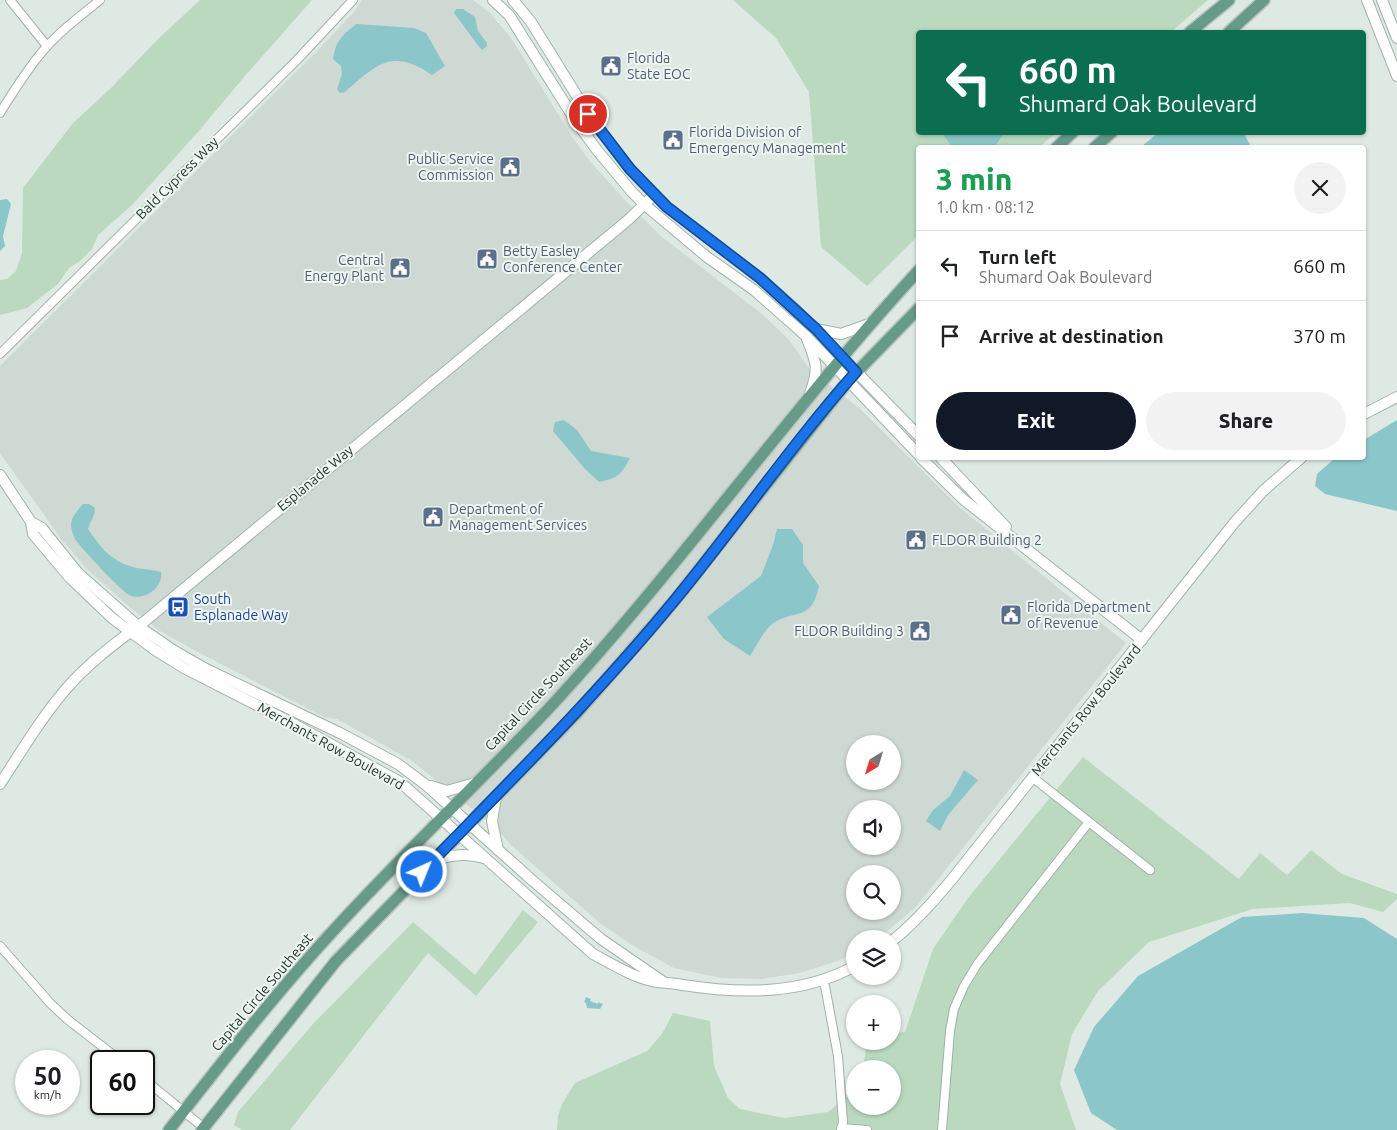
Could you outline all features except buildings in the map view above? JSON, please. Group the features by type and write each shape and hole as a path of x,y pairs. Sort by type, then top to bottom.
{"main road":[{"path":"1192,30 1229,0"},
{"path":"1232,30 1264,0"},
{"path":"1059,145 1070,135"},
{"path":"1097,145 1109,135"},
{"name":"Capital Circle Southeast","path":"169,1130 289,979 335,928 552,705 632,614 869,324 916,273"},
{"path":"203,1129 336,961 578,712 675,600 852,377 916,311"}],"street":[{"path":"10,0 48,46"},
{"path":"0,113 26,72 48,46 100,0"},
{"name":"Bald Cypress Way","path":"0,354 297,60 352,0"},
{"path":"492,0 510,15 577,123 597,150 645,205 706,257 754,290 839,362"},
{"path":"513,0 531,22 590,117 630,169 680,218 760,278 816,329 839,362 916,451"},
{"path":"1367,0 1397,76"},
{"path":"1382,0 1397,38"},
{"name":"Esplanade Way","path":"0,784 25,744 66,689 103,653 645,205 655,194"},
{"path":"706,257 715,244"},
{"path":"816,329 841,334 869,324"},
{"path":"806,336 817,368 810,396"},
{"path":"852,377 916,433"},
{"path":"1366,413 1397,397"},
{"path":"924,460 964,500 1142,640"},
{"path":"942,460 970,487 1027,550"},
{"name":"Merchants Row Boulevard","path":"901,933 930,906 1234,524 1263,490 1299,460"},
{"name":"Merchants Row Boulevard","path":"0,475 31,522 33,534 70,578 100,608 206,669 398,764 426,785 601,939 663,982"},
{"name":"Merchants Row Boulevard","path":"134,629 184,668 321,738 400,782 593,954 616,967 653,981 746,991 810,985 846,970"},
{"path":"321,738 326,727"},
{"path":"1032,777 1150,870"},
{"path":"426,785 447,791 475,783"},
{"path":"496,797 492,821 498,850"},
{"path":"942,1130 950,1031 954,1008 964,986 978,963 1090,822"},
{"path":"434,860 462,854 485,858"},
{"path":"0,946 50,1003 107,1050"},
{"path":"822,980 838,1056 843,1122 841,1129 867,1130"},
{"path":"155,1088 203,1129"}],"shaded area":[{"path":"362,0 473,0 490,13 511,38 588,159 662,237 762,314 789,340 810,370 859,408 959,507 1126,643 916,907 901,920 901,865 846,865 846,920 901,920 889,930 846,930 846,957 800,973 762,979 721,978 674,968 635,947 601,924 511,845 497,829 412,761 337,719 324,717 192,649 160,631 133,610 87,569 62,540 0,453 0,366 354,12"}],"green space":[{"path":"200,0 312,0 198,132 132,205 98,235 92,249 80,261 69,268 58,284 27,308 0,315 0,280 7,279 16,271 22,253 23,188 73,123"},
{"path":"733,0 1208,0 1173,30 916,30 916,135 1054,135 1041,145 916,145 916,238 867,286 821,247 809,92 776,38"},
{"path":"1083,757 1239,879 1260,853 1287,875 1311,850 1342,874 1397,894 1397,899 1383,912 1350,903 1253,909 1149,942 1098,991 1072,1034 1060,1084 1076,1130 557,1130 558,1116 562,1104 575,1083 647,1051 662,1034 673,1013 710,1021 714,1066 728,1098 740,1109 784,1118 828,1112 846,1097 846,1115 901,1115 901,1060 864,1060 866,1050 901,1050 901,1033 905,1032 933,949 968,898"},
{"path":"523,910 538,922 476,996 428,953 290,1130 242,1130 234,1125 238,1112 312,1025 413,922 475,975"}],"water":[{"path":"456,9 463,9 475,17 478,31 487,43 487,46 482,50 454,13"},
{"path":"356,24 414,28 426,33 445,66 432,75 406,62 395,61 386,63 376,67 345,92 340,93 337,89 342,74 341,66 333,59 334,53 340,39"},
{"path":"943,135 1003,135 996,145 951,145"},
{"path":"1156,135 1245,135 1250,145 1143,145"},
{"path":"7,199 11,204 3,236 5,246 0,251 0,200"},
{"path":"564,420 577,430 591,451 630,458 621,472 611,479 599,482 585,469 553,431 555,422"},
{"path":"1397,420 1397,511 1325,494 1315,486 1317,474 1333,460 1366,460 1366,439"},
{"path":"83,504 89,504 95,508 88,529 107,553 125,564 161,572 160,582 154,590 148,594 136,597 124,592 79,544 74,537 71,524 74,516"},
{"path":"777,529 792,529 803,545 803,563 819,586 812,605 801,613 780,619 769,626 750,656 724,639 707,617 761,576"},
{"path":"964,770 978,780 948,815 940,831 926,821 933,810 950,796"},
{"path":"1302,913 1364,918 1397,939 1397,1130 1117,1130 1091,1113 1074,1070 1094,1027 1138,976 1242,917"},
{"path":"586,997 591,999 590,1001 603,1004 600,1009 587,1008 584,1002"}],"place":[{"name":"Florida State EOC","path":"611,66"},
{"name":"Florida Division of Emergency Management","path":"673,140"},
{"name":"Public Service Commission","path":"510,167"},
{"name":"Betty Easley Conference Center","path":"487,259"},
{"name":"Central Energy Plant","path":"400,268"},
{"name":"Department of Management Services","path":"433,517"},
{"name":"FLDOR Building 2","path":"916,540"},
{"name":"South Esplanade Way","path":"178,607"},
{"name":"Florida Department of Revenue","path":"1011,615"},
{"name":"FLDOR Building 3","path":"920,631"}],"route":[{"path":"422,872 578,712 615,670 675,600 856,372 816,329 760,278 667,207 630,169 588,114"}]}
